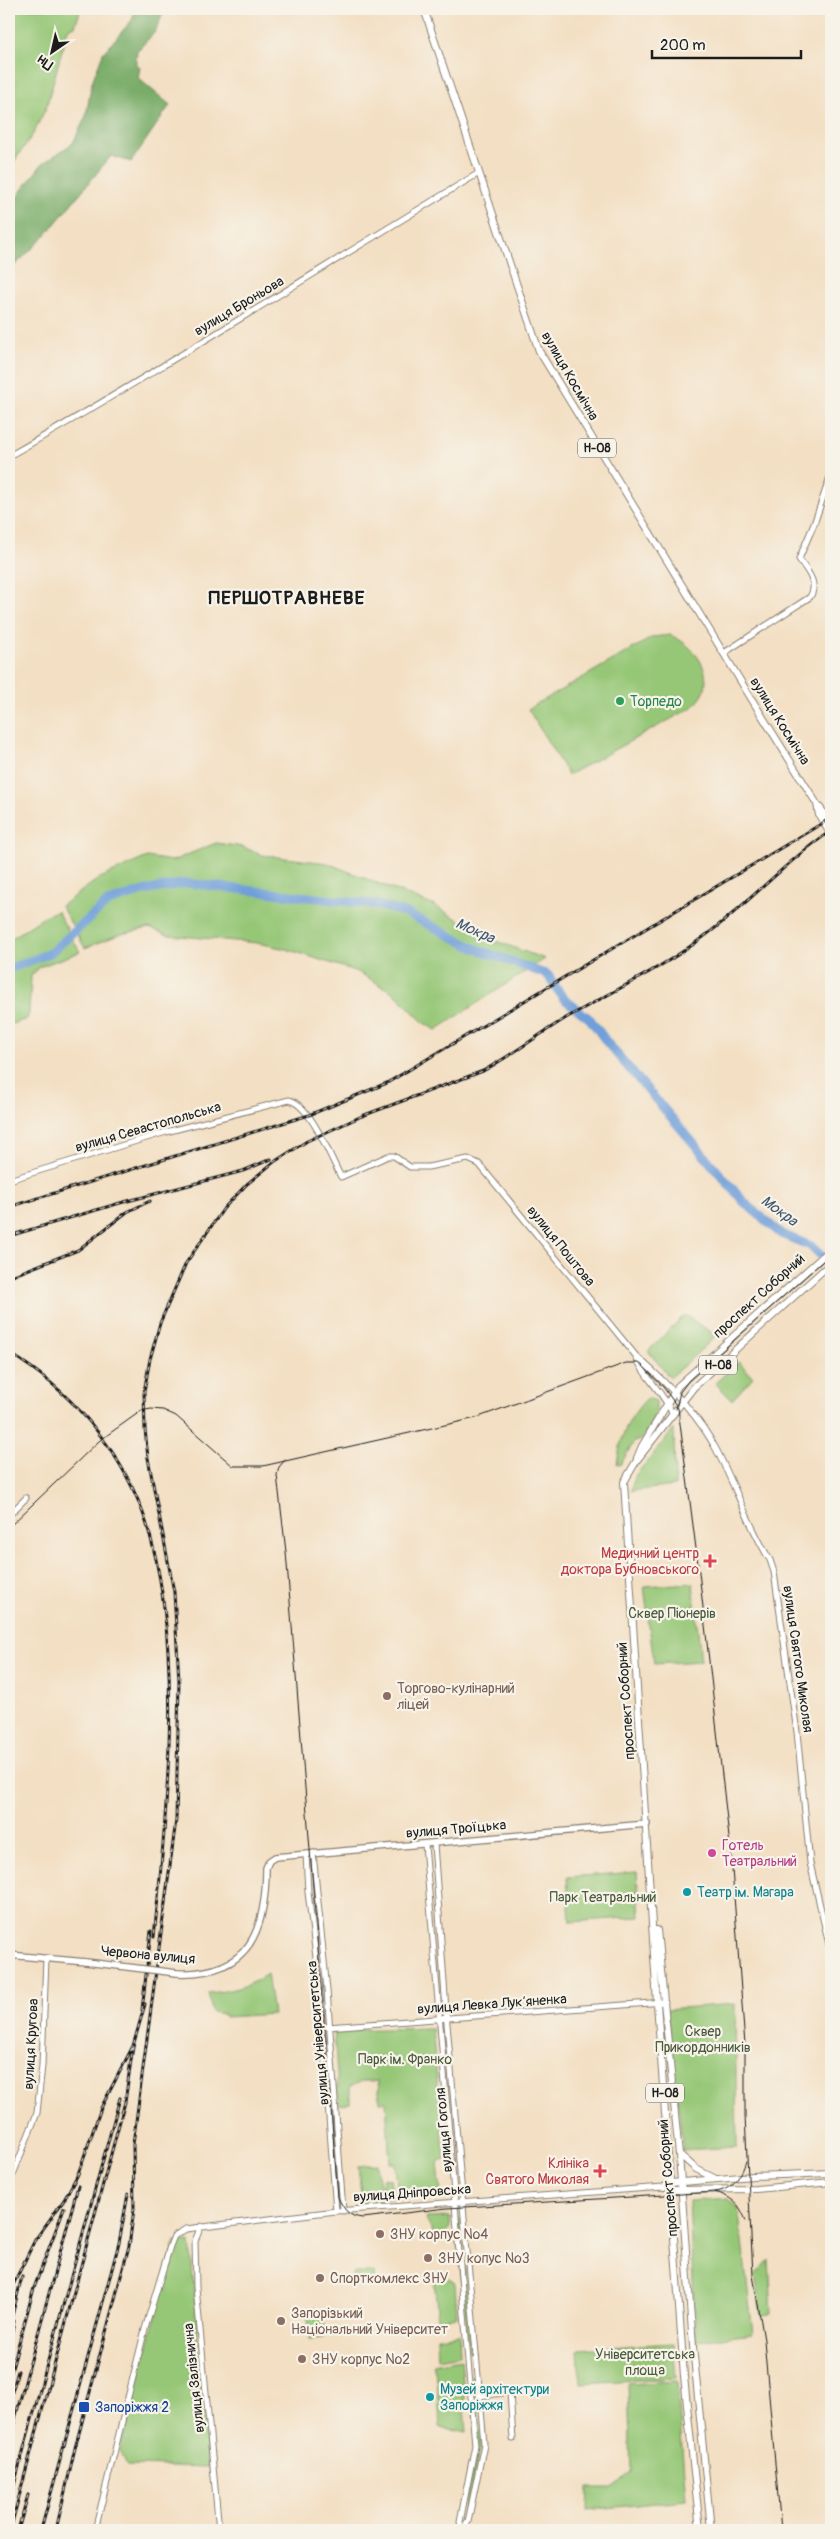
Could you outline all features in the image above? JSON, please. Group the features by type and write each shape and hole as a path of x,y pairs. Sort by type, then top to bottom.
{"main road":[{"name":"вулиця Космічна","path":"424,9 539,351 817,804 819,815 829,824"},
{"name":"Н-08","path":"829,824 831,835"},
{"name":"проспект Соборний","path":"637,1460 642,1446 673,1393 691,1373 831,1249"},
{"name":"проспект Соборний","path":"700,2530 684,2376 661,2003 624,1482 637,1460 694,1387 831,1263"},
{"name":"вулиця Троїцька","path":"269,1861 275,1857 313,1853 425,1845 647,1824"},
{"name":"Червона вулиця","path":"9,1955 177,1973 203,1972 223,1966 240,1955 252,1942 264,1912 266,1868 269,1861"},
{"name":"проспект Соборний","path":"661,2003 679,2154 711,2530"},
{"path":"679,2154 705,2175 717,2179"},
{"name":"вулиця Дніпровська","path":"664,2187 681,2182 831,2173"},
{"name":"вулиця Дніпровська","path":"671,2186 682,2190 762,2188 831,2182"}],"street":[{"name":"вулиця Броньова","path":"9,456 245,317 403,218 479,173"},
{"path":"724,653 810,597 814,591 814,584 799,559 814,524 831,474"},
{"name":"вулиця Севастопольська","path":"9,1180 166,1132 283,1100 294,1101 309,1116 341,1177 388,1156 394,1156 410,1167"},
{"name":"вулиця Поштова","path":"410,1167 428,1167 468,1159 479,1164 636,1356 673,1393"},
{"path":"636,1356 642,1370 662,1393 673,1415"},
{"name":"вулиця Святого Миколая","path":"673,1393 682,1402 716,1450 774,1572 797,1732 803,1810 810,1863 831,1953"},
{"path":"9,1515 26,1498"},
{"name":"вулиця Гоголя","path":"434,1844 446,2018 484,2444 468,2522 462,2530"},
{"name":"вулиця Гоголя","path":"425,1845 453,2203 475,2445 460,2522 462,2530"},
{"name":"вулиця Університетська","path":"313,1853 343,2211"},
{"name":"вулиця Університетська","path":"306,1854 336,2211"},
{"name":"вулиця Кругова","path":"9,2185 37,2114 41,2073 46,1958"},
{"name":"вулиця Левка Лукʼяненка","path":"322,2027 661,2003"},
{"path":"831,2042 831,2103"},
{"name":"вулиця Дніпровська","path":"94,2530 145,2329 174,2236 186,2229 201,2226 336,2211 664,2187"},
{"name":"вулиця Залізнична","path":"201,2226 195,2241 196,2286 219,2530"},
{"path":"479,2396 510,2392 513,2439"}],"green space":[{"path":"9,9 81,9 75,26 68,29 46,108 33,134 9,169"},
{"path":"136,9 165,9 155,32 137,51 136,64 140,67 138,78 170,105 131,162 111,156 44,237 9,271 9,207 42,164 73,143 86,116 92,82 103,53 132,20"},
{"name":"Торпедо","path":"670,635 686,644 703,666 706,685 701,698 693,707 568,775 528,709 653,637"},
{"path":"216,843 243,847 262,855 327,863 435,906 493,940 545,959 436,1030 424,1023 394,993 358,972 286,949 258,943 168,935 149,928 121,934 85,948 61,906 98,879 147,857 172,861"},
{"path":"57,911 80,952 39,967 31,976 27,1019 9,1025 9,940 47,915"},
{"path":"685,1315 710,1331 714,1338 670,1378 648,1351"},
{"path":"739,1362 753,1377 732,1400 715,1383"},
{"path":"647,1398 656,1401 656,1414 642,1439 634,1442 620,1465 617,1464 626,1428 634,1413"},
{"path":"674,1429 675,1486 631,1491 635,1476"},
{"name":"Сквер Піонерів","path":"693,1583 701,1661 654,1664 644,1586"},
{"name":"Парк Театральний","path":"637,1872 640,1917 570,1922 567,1877"},
{"path":"267,1974 273,2014 225,2017 223,2014 212,2012 208,1993 239,1988"},
{"name":"Сквер Прикордонників","path":"735,2004 737,2147 683,2150 667,2009"},
{"name":"Парк ім. Франко","path":"432,2028 445,2160 438,2162 441,2196 402,2199 404,2187 397,2187 395,2163 390,2163 386,2102 380,2102 378,2081 362,2081 350,2087 350,2103 339,2105 334,2030"},
{"path":"377,2164 379,2186 382,2186 383,2178 390,2179 393,2198 362,2203 358,2166"},
{"path":"728,2198 738,2207 753,2334 696,2341 689,2201"},
{"path":"450,2217 450,2229 434,2242 432,2231 425,2218"},
{"path":"460,2219 473,2353 469,2353 456,2220"},
{"path":"175,2242 190,2242 209,2467 127,2465 120,2451"},
{"path":"769,2259 772,2314 761,2315 755,2275"},
{"path":"352,2273 374,2273 375,2285 353,2286"},
{"path":"443,2275 455,2283 457,2316 438,2319 434,2279"},
{"path":"307,2308 315,2308 316,2312 322,2312 326,2331 323,2338 310,2339"},
{"path":"459,2334 460,2355 438,2359 437,2337"},
{"name":"Університетська площа","path":"673,2343 676,2378 580,2383 578,2350 580,2349"},
{"path":"461,2359 467,2432 440,2427 437,2378 433,2364"},
{"path":"471,2377 474,2377 481,2444 466,2511 464,2509 477,2444"},
{"path":"677,2381 686,2500 587,2510 588,2488 610,2488 631,2473 628,2384"}],"waterway":[{"name":"Мокра","path":"9,969 50,953 108,902 144,891 186,883 378,905 406,913 474,948 548,975 563,998 590,1019 609,1045 744,1202 781,1234 811,1246 831,1265"}],"tram line":[{"path":"676,1409 680,1392 689,1380 831,1254"},
{"path":"9,1527 99,1441 141,1411 151,1409 163,1410 176,1416 233,1466 263,1466 476,1418 626,1363 639,1363 664,1388 678,1408 699,1572 731,1855 745,2045 745,2117 753,2275 764,2340 781,2530"},
{"path":"285,1460 279,1467 277,1475 286,1552 338,2197 342,2206 351,2214 363,2218 447,2208 715,2192 731,2186 746,2161"},
{"path":"715,2192 735,2202 746,2221"}],"railway":[{"path":"9,1207 309,1115 387,1083 831,818"},
{"path":"56,2530 75,2448 129,2246 134,2209 133,2144 176,1820 179,1681 174,1592 148,1458 144,1392 150,1359 160,1323 186,1263 224,1208 247,1184 274,1162 307,1141 362,1116 483,1071 494,1065 566,1018 655,969 690,947 722,923 799,855 831,831"},
{"path":"9,1236 120,1203 243,1171 271,1159"},
{"path":"9,1277 78,1250 127,1212 150,1201"},
{"path":"9,1353 51,1383 89,1421 106,1443 133,1489 143,1513 156,1561 165,1612 169,1667 170,1723 164,1834 154,1937"},
{"path":"142,2010 151,1931"},
{"path":"9,2293 35,2240 64,2200 78,2174 101,2108 133,2046 145,2004"},
{"path":"10,2530 125,2102 133,2046"},
{"path":"9,2503 120,2098"},
{"path":"9,2441 78,2186"},
{"path":"41,2530 119,2243 128,2194"},
{"path":"9,2379 34,2288 64,2208"},
{"path":"9,2327 22,2277"},
{"path":"9,2346 14,2321"},
{"path":"9,2402 18,2371"},
{"path":"18,2530 28,2495"}],"place":[{"name":"Торпедо","path":"620,701"},
{"name":"Медичний центр доктора Бубновського","path":"710,1561"},
{"name":"Торгово-кулінарний ліцей","path":"387,1696"},
{"name":"Готель Театральний","path":"712,1853"},
{"name":"Театр ім. Магара","path":"687,1892"},
{"name":"Клініка Святого Миколая","path":"600,2171"},
{"name":"ЗНУ корпус №4","path":"380,2234"},
{"name":"ЗНУ копус №3","path":"428,2258"},
{"name":"Спорткомлекс ЗНУ","path":"320,2278"},
{"name":"Запорізький Національний Університет","path":"281,2321"},
{"name":"ЗНУ корпус №2","path":"302,2359"},
{"name":"Музей архітектури Запоріжжя","path":"430,2397"},
{"name":"Запоріжжя 2","path":"84,2407"}],"district":[{"name":"ПЕРШОТРАВНЕВЕ","path":"287,598"}]}
